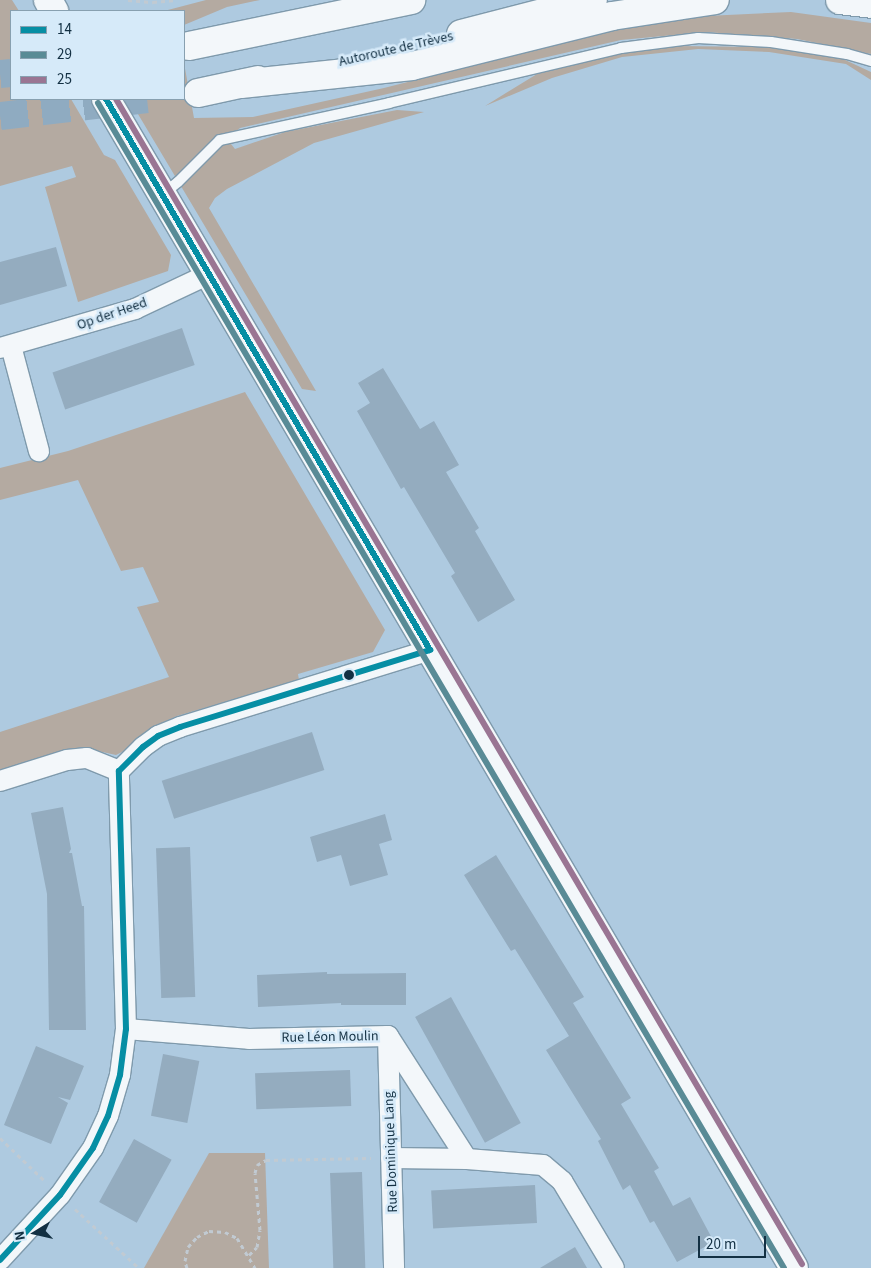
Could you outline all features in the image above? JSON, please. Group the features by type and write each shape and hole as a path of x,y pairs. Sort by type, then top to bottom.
{"main road":[{"path":"189,46 411,0"},
{"name":"Autoroute de Trèves","path":"198,93 405,48 593,0"},
{"path":"241,84 412,66 612,16 715,0"},
{"path":"840,0 871,4"},
{"path":"107,100 794,1268"}],"street":[{"name":"Op der Heed","path":"39,451 6,347 136,308 209,274"},
{"path":"0,1260 60,1195 94,1148 108,1116 120,1076 126,1029 119,771 151,741 180,727 430,650"},
{"path":"0,780 67,760 88,758 119,771"},
{"name":"Rue Léon Moulin","path":"126,1029 249,1039 388,1036 467,1159"},
{"name":"Rue Dominique Lang","path":"388,1036 394,1268"},
{"path":"391,1158 467,1159 543,1165 562,1181 614,1268"}],"lane":[{"path":"163,195 220,140 398,101 620,48 698,38 726,39 771,42 847,54 871,61"}],"path":[{"path":"128,0 153,2 176,0"},
{"path":"249,1256 256,1247 260,1230 255,1173 257,1165 266,1160 391,1158"},
{"path":"186,1268 185,1261 188,1247 197,1237 209,1231 225,1232 237,1238 256,1268"}],"shaded area":[{"path":"0,0 12,0 18,10 10,10 10,100 72,100 104,155 115,160 171,255 168,271 78,302 45,187 76,177 72,166 0,186"},
{"path":"206,0 260,0 227,7 185,25 185,10 168,10"},
{"path":"791,12 871,23 871,54 797,39 706,32 621,40 240,128 227,139 235,149 285,132 397,110 424,112 314,143 227,189 215,198 209,208 316,391 302,389 130,100 185,100 185,68 194,118 253,117 384,88 624,27 706,16"},
{"path":"675,46 764,47 843,59 871,72 871,80 846,64 769,52 698,49 622,57 552,78 485,106 537,74 620,54"},
{"path":"245,392 385,630 373,652 298,674 299,680 177,716 153,727 126,750 116,755 89,749 0,771 0,732 169,677 137,607 159,602 143,567 121,571 78,480 0,500 0,468 68,451"},
{"path":"209,1153 265,1153 269,1268 144,1268"}],"building":[{"path":"56,247 67,286 0,305 0,262"},
{"path":"182,328 195,365 65,409 52,373"},
{"path":"383,368 420,429 434,421 459,465 446,472 479,528 475,531 515,600 478,622 451,576 455,573 404,487 401,489 357,411 370,403 358,383"},
{"path":"312,732 324,770 174,819 162,781"},
{"path":"63,807 71,849 69,853 72,853 82,906 84,906 86,1030 49,1030 47,894 31,813"},
{"path":"385,814 392,840 379,844 388,875 350,886 341,855 317,862 310,837"},
{"path":"190,847 195,997 161,998 156,848"},
{"path":"496,855 584,997 573,1003 631,1098 621,1104 659,1168 654,1171 673,1206 690,1197 714,1242 677,1262 654,1221 650,1223 630,1185 623,1190 598,1141 601,1139 546,1050 569,1036 515,949 511,951 464,875"},
{"path":"327,972 327,974 406,973 406,1005 341,1005 341,1003 258,1007 257,975"},
{"path":"451,997 521,1123 485,1143 415,1017"},
{"path":"36,1046 84,1066 70,1100 58,1097 68,1103 51,1144 4,1125"},
{"path":"163,1054 199,1061 187,1123 151,1116"},
{"path":"350,1070 351,1106 256,1109 255,1073"},
{"path":"134,1139 172,1160 137,1223 99,1202"},
{"path":"362,1172 365,1268 333,1268 330,1173"},
{"path":"535,1185 537,1223 433,1228 431,1190"},
{"path":"575,1247 587,1268 540,1268"}],"tunnel":[{"path":"0,74 10,73"},
{"path":"0,116 138,100"}],"transit line":[{"name":"14","path":"107,100 430,650"},
{"name":"25","path":"117,100 802,1264"},
{"name":"29","path":"98,103 784,1268"},
{"name":"14","path":"0,1260 60,1195 93,1148 108,1116 120,1075 126,1029 119,771 143,747 158,736 180,727 430,650"}]}
